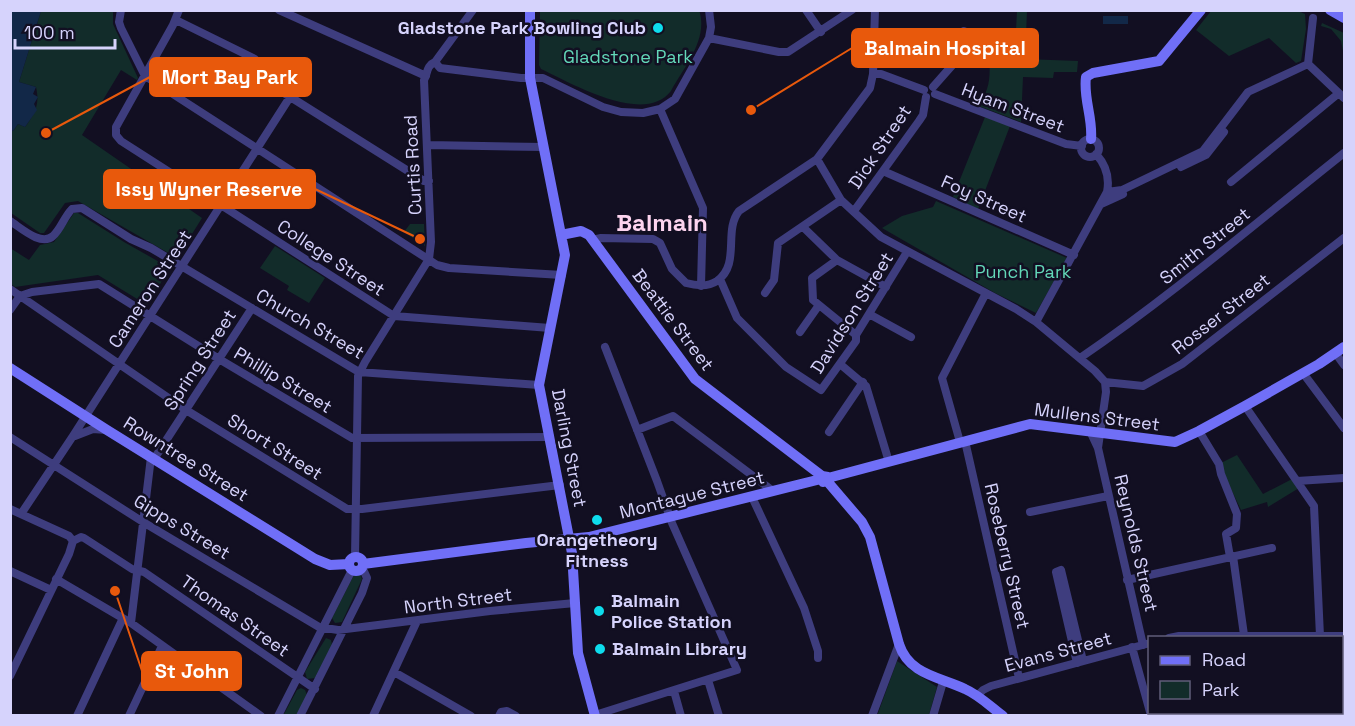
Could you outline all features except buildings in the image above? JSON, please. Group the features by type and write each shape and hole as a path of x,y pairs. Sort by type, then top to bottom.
{"street":[{"path":"121,10 119,22 121,28 145,76 429,259 445,267 562,275"},
{"path":"145,76 176,20 179,10"},
{"path":"279,10 426,76 426,71 473,10"},
{"name":"Darling Street","path":"530,10 530,78 565,255 539,385 570,539 578,653 594,716"},
{"path":"435,62 440,68 543,78 589,101 621,112 643,113 660,109 675,99 709,38 711,27 709,10"},
{"path":"806,10 821,32"},
{"path":"709,38 788,52 852,10"},
{"path":"561,235 581,231 592,240 601,238 657,241 663,247 672,269 689,285 709,286 720,279 729,264 734,219 739,211 817,159 870,88 873,74 875,10"},
{"path":"1086,143 1098,144 1099,150 1096,154 1091,156 1083,152 1086,143 1092,128 1086,77 1093,73 1159,62 1201,10"},
{"path":"1330,10 1344,18"},
{"path":"1308,64 1313,18"},
{"path":"176,20 255,59 258,64 255,72 257,76 429,182"},
{"path":"873,74 881,74 925,93 931,98 956,61 964,31"},
{"path":"1101,204 1204,153 1248,92 1308,64"},
{"path":"1231,182 1342,96 1308,64"},
{"name":"College Street","path":"145,76 116,127 116,135 121,141 394,316 550,328"},
{"name":"Curtis Road","path":"359,372 429,259 431,247 424,87 426,76"},
{"name":"Hyam Street","path":"934,91 1066,144 1086,143"},
{"name":"Dick Street","path":"854,211 923,115 925,93"},
{"name":"Cameron Street","path":"21,514 86,417 290,97"},
{"path":"660,109 703,208 701,286"},
{"path":"428,145 544,147"},
{"path":"1107,192 1122,190 1204,153"},
{"name":"Smith Street","path":"1080,358 1181,285 1344,153"},
{"path":"1036,322 1107,192 1108,176 1096,154"},
{"path":"817,159 841,200 881,237 1036,322 1105,382"},
{"name":"Foy Street","path":"883,171 1074,255"},
{"path":"765,294 774,280 778,243 841,200"},
{"name":"Church Street","path":"10,221 38,238 47,240 52,237 72,209 82,208 359,372 539,385"},
{"path":"803,227 837,260 886,286"},
{"name":"Rosser Street","path":"1105,382 1143,386 1182,364 1344,238"},
{"name":"Beattie Street","path":"592,240 695,379 824,478 862,522 870,537 898,644 907,660 930,676 966,689 1000,714"},
{"name":"Davidson Street","path":"720,279 737,318 786,367 821,390 856,341 856,335 907,252"},
{"path":"800,332 816,303 812,278 837,260"},
{"name":"Phillip Street","path":"20,296 32,292 99,284 347,436 357,439 550,437"},
{"name":"Short Street","path":"10,289 186,410 347,509 560,485"},
{"name":"Roseberry Street","path":"986,293 942,378 963,441 1019,678"},
{"path":"10,310 20,296"},
{"path":"816,303 856,335"},
{"name":"Spring Street","path":"77,716 127,621 137,570 153,458 252,308"},
{"path":"869,314 911,337"},
{"path":"594,716 737,670 670,517 605,347"},
{"path":"1340,350 1344,366"},
{"name":"Mullens Street","path":"824,478 1030,424 1170,442 1185,439 1340,350"},
{"path":"840,364 863,382 868,390 889,462"},
{"name":"Rowntree Street","path":"10,368 315,559 330,565 356,564 570,539"},
{"path":"278,716 356,564 355,509 359,372"},
{"path":"1303,373 1344,428"},
{"path":"829,432 863,382"},
{"name":"Reynolds Street","path":"1105,382 1096,432 1098,448 1127,580 1146,644"},
{"path":"1245,406 1314,506 1320,636 1344,636"},
{"path":"638,430 673,416 773,491"},
{"path":"73,436 93,429 107,430"},
{"path":"1179,636 1244,636 1232,557 1226,534 1236,528 1237,514 1219,464 1199,431"},
{"name":"Gipps Street","path":"10,437 143,522 319,627 338,630 344,628"},
{"name":"Montague Street","path":"570,539 589,537 824,478"},
{"path":"1297,481 1344,478"},
{"path":"1030,512 1108,496"},
{"path":"752,497 804,608 818,651 818,658"},
{"name":"Thomas Street","path":"10,509 69,536 73,541 84,538 132,569 144,572 315,689"},
{"path":"10,676 13,663 51,590 73,541"},
{"path":"1127,580 1272,548"},
{"path":"300,716 368,578 356,564"},
{"path":"10,571 51,590"},
{"path":"56,579 127,621 261,716"},
{"name":"North Street","path":"344,628 575,603"},
{"path":"1069,614 1080,662"},
{"path":"373,716 417,621"},
{"path":"872,716 898,644"},
{"name":"Evans Street","path":"977,696 988,687 1146,644"},
{"path":"129,716 162,646"},
{"path":"1132,648 1148,706"},
{"path":"394,672 471,716"},
{"path":"708,680 719,716"},
{"path":"933,716 943,682"},
{"path":"674,691 681,716"},
{"path":"499,716 501,711 507,711 516,716"}],"green space":[{"name":"Gladstone Park","path":"699,10 701,32 694,52 671,91 659,101 644,104 626,103 607,98 541,69 539,65 540,11"},
{"path":"41,11 113,11 113,24 138,78 137,80 121,70 82,135 202,218 177,258 78,201 65,203 44,233 40,233 11,213 10,130 13,131 18,124 25,127 36,109 36,87 19,82"},
{"path":"1017,11 1027,11 1025,59 1078,61 1077,72 1054,72 1053,78 1023,77 1021,122 976,105 986,92 990,75 988,41 966,41 972,36 973,28 1016,30"},
{"path":"1211,11 1298,11 1305,14 1306,29 1301,61 1296,63 1269,38 1229,56 1196,30"},
{"path":"1322,23 1344,33 1344,56 1341,41 1331,29 1321,26"},
{"path":"985,117 1010,126 978,209 953,197"},
{"name":"Punch Park","path":"936,201 1067,258 1036,313 995,293 882,228 902,216 933,207"},
{"path":"74,213 78,213 170,268 147,305 98,275 15,287 11,284 10,248 29,260 40,245 54,242"},
{"path":"410,224 424,224 425,246 404,232"},
{"path":"275,246 325,278 309,303 287,290 289,286 260,268"},
{"path":"1237,455 1263,494 1294,478 1299,488 1268,507 1267,502 1241,510 1221,463"},
{"path":"355,573 360,574 362,579 342,622 335,623 332,618"},
{"path":"326,638 331,640 332,645 315,678 307,679 305,672"},
{"path":"897,661 937,687 929,715 877,716"},
{"path":"301,688 307,695 297,715 283,716 297,690"}],"water":[{"path":"10,11 41,11 19,82 36,87 33,94 38,97 34,104 37,110 25,127 18,124 13,131 10,129"},
{"path":"1103,16 1128,16 1128,24 1103,24"}],"place":[{"name":"Gladstone Park Bowling Club","path":"658,28"},
{"name":"Balmain Hospital","path":"751,110"},
{"name":"Mort Bay Park","path":"46,133"},
{"name":"Issy Wyner Reserve","path":"420,239"},
{"name":"Orangetheory Fitness","path":"597,520"},
{"name":"St John","path":"115,591"},
{"name":"Balmain Police Station","path":"599,611"},
{"name":"Balmain Library","path":"600,649"}],"district":[{"name":"Balmain","path":"662,223"}]}
